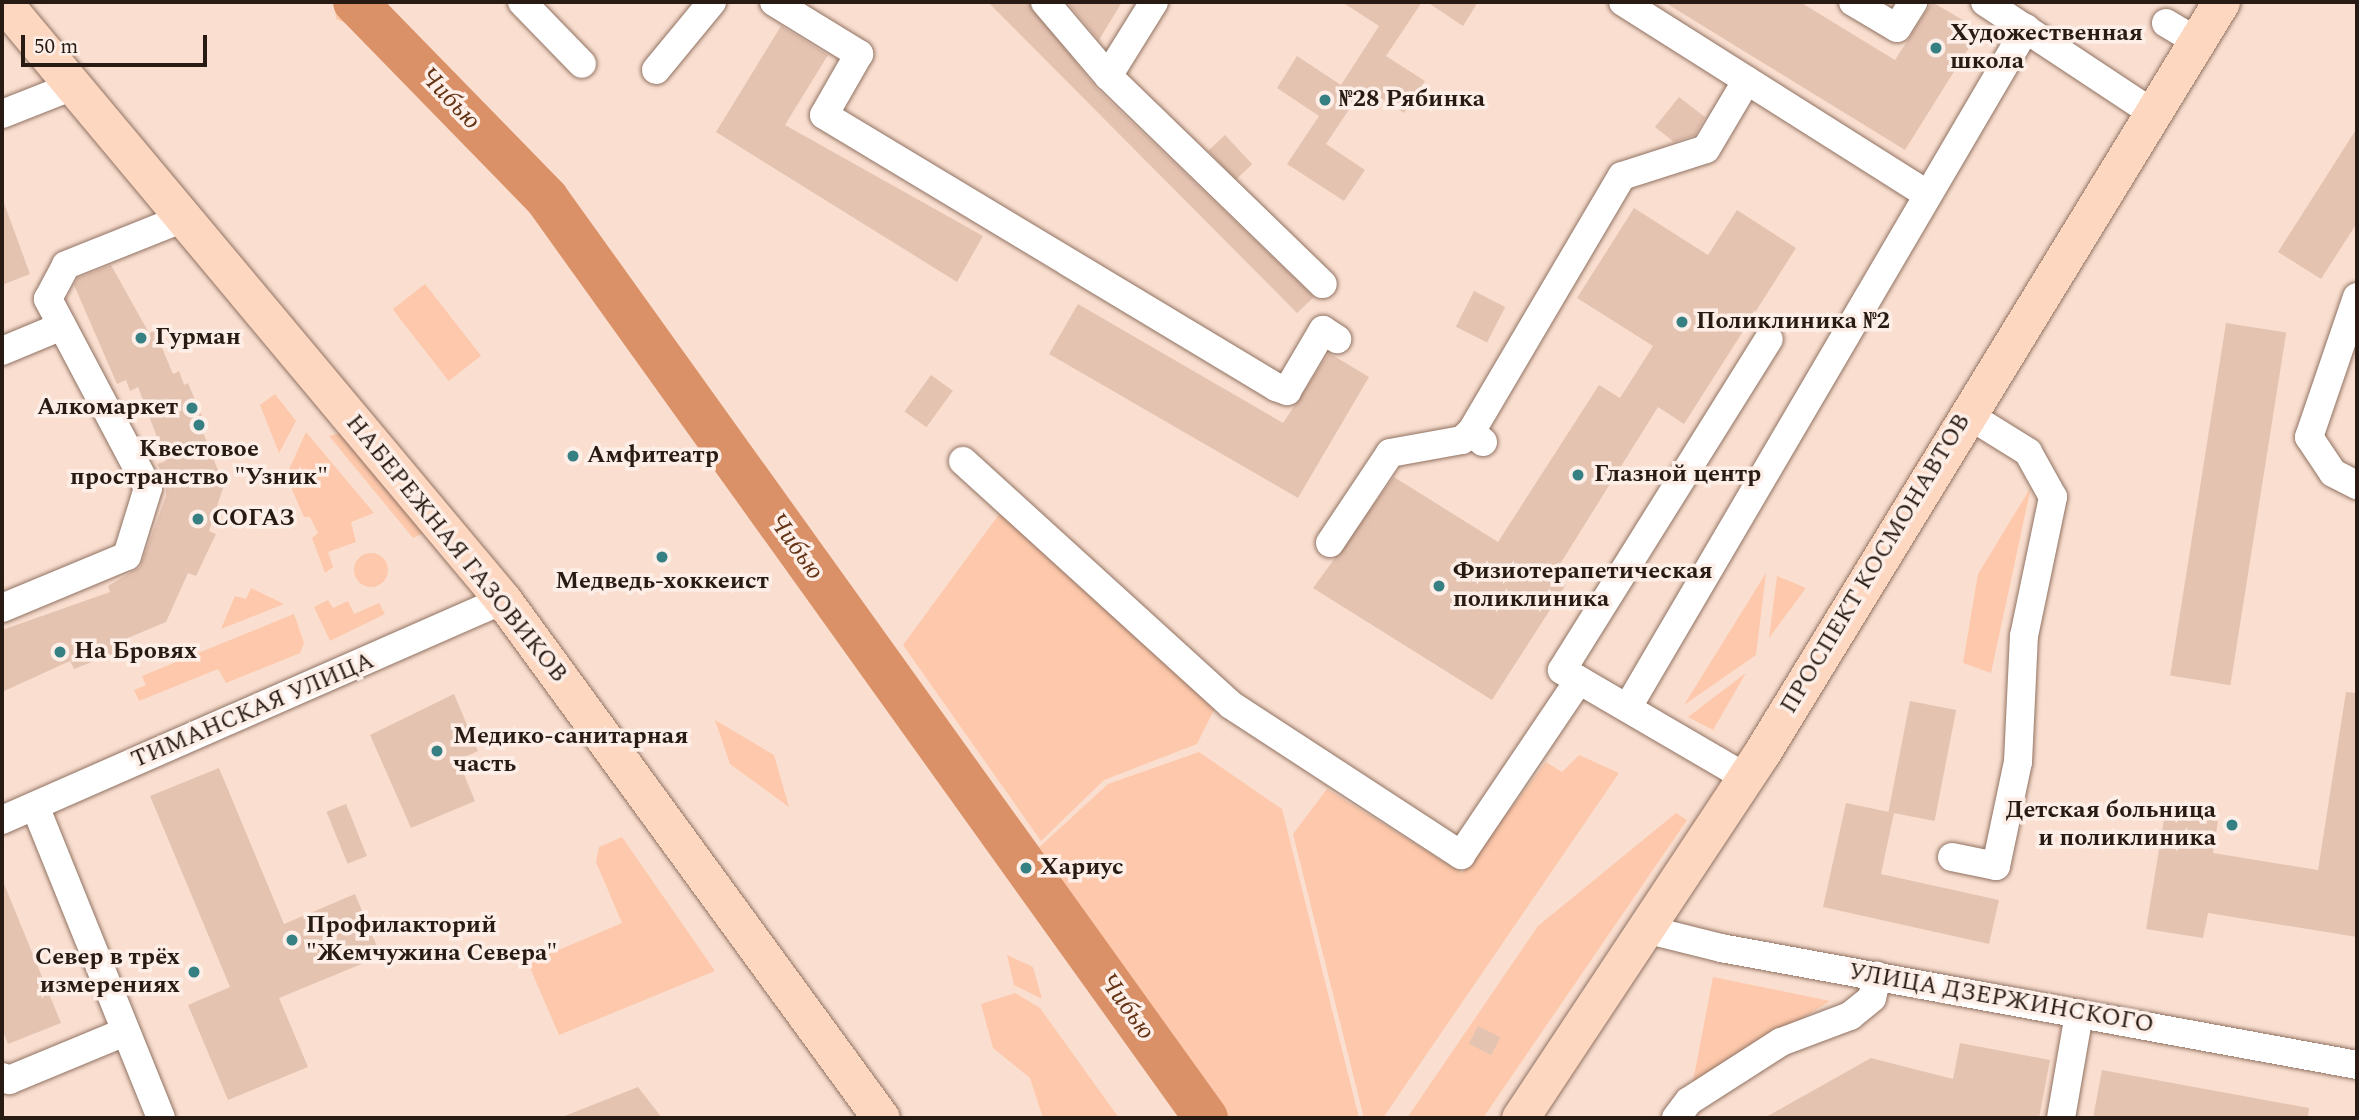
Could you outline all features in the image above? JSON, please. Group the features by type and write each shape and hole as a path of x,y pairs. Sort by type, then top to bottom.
{"main road":[{"name":"НАБЕРЕЖНАЯ ГАЗОВИКОВ","path":"3,2 186,217 503,600 881,1118"},
{"name":"ПРОСПЕКТ КОСМОНАВТОВ","path":"1520,1118 1745,777 2151,112 2181,32 2221,2"}],"street":[{"path":"522,2 582,64"},
{"path":"656,70 712,2"},
{"path":"774,2 859,54 824,115 1206,345 1287,391 1323,330 1337,339"},
{"path":"1045,2 1108,76 1322,284"},
{"path":"1108,76 1154,2"},
{"path":"1623,2 1927,194"},
{"path":"1853,2 1897,29 1913,2"},
{"path":"1985,2 2151,112"},
{"path":"1628,707 2026,28"},
{"path":"1330,543 1390,453 1477,437 1622,176 1706,149 1747,80"},
{"path":"2,114 73,86"},
{"path":"2,608 127,556 148,488 48,299 66,265 186,217"},
{"path":"2357,297 2309,438 2333,473 2357,485"},
{"path":"2,351 62,326"},
{"path":"1745,777 1562,670 1769,339"},
{"path":"1952,857 1996,866 2018,762 2024,636 2053,497 2028,452 1967,414"},
{"path":"963,461 1231,705 1461,855 1579,680"},
{"name":"ТИМАНСКАЯ УЛИЦА","path":"2,820 503,600"},
{"path":"35,806 161,1118"},
{"name":"УЛИЦА ДЗЕРЖИНСКОГО","path":"1645,929 1877,976 2357,1065"},
{"path":"1675,1118 1689,1101 1781,1042 1850,1016 1872,998 1877,976"},
{"path":"2061,1118 2079,1014"},
{"path":"2,1077 9,1080 125,1032"}],"shaded area":[{"path":"334,2 358,8 370,34 336,19"},
{"path":"425,284 481,356 449,381 393,309"},
{"path":"275,394 296,421 279,453 260,405"},
{"path":"349,431 432,529 413,538 329,436"},
{"path":"306,432 374,513 351,522 356,542 328,552 333,567 325,573 312,538 318,533 310,517 304,517 286,476"},
{"path":"2031,487 1991,673 1963,663 1978,574"},
{"path":"1003,509 1217,704 1197,744 1104,780 1041,841 903,645"},
{"path":"371,553 383,558 388,570 383,582 371,587 359,582 354,570 359,558"},
{"path":"1766,573 1756,655 1684,705"},
{"path":"1777,576 1806,588 1769,638"},
{"path":"251,588 284,604 221,629 235,596 246,599"},
{"path":"328,600 333,608 348,601 354,614 379,603 385,614 330,641 314,607"},
{"path":"294,614 304,643 300,653 226,683 218,669 139,701 134,690 146,685 142,676"},
{"path":"1746,673 1713,730 1688,717"},
{"path":"715,720 774,755 789,807 730,764"},
{"path":"1199,752 1282,809 1359,1118 1219,1118 1033,853 1108,784"},
{"path":"1579,755 1619,773 1383,1118 1364,1118 1293,834 1327,789 1462,873 1546,762 1562,772"},
{"path":"1676,813 1687,820 1483,1118 1407,1118 1538,926"},
{"path":"622,837 715,971 559,1035 528,963 622,923 596,862 599,847"},
{"path":"1007,955 1033,967 1042,999 1014,985"},
{"path":"1713,977 1830,1001 1692,1087"},
{"path":"1015,993 1040,1008 1119,1118 1043,1118 1030,1078 993,1048 981,1004"}],"building":[{"path":"988,2 1029,2 1096,88 1314,297 1297,313"},
{"path":"1067,2 1122,2 1099,40"},
{"name":"№28 Рябинка","path":"1342,2 1422,2 1386,56 1425,81 1404,113 1364,87 1326,144 1365,170 1344,201 1287,164 1319,116 1277,88 1297,56 1341,85 1379,26"},
{"name":"№28 Рябинка","path":"1427,2 1478,2 1463,26"},
{"path":"1664,2 1800,2 1895,60 1932,2 1980,30 1905,150"},
{"path":"781,26 828,55 785,125 983,236 957,282 716,132"},
{"path":"1679,97 1705,117 1695,135 1674,142 1655,127"},
{"path":"2357,128 2357,223 2321,279 2278,252"},
{"path":"1225,135 1252,164 1235,180 1208,151"},
{"path":"4,203 30,274 2,285 2,204"},
{"path":"1634,208 1708,255 1737,210 1796,248 1684,424 1658,407 1552,577 1566,585 1492,700 1313,588 1394,477 1498,542 1599,385 1620,398 1653,346 1577,298"},
{"path":"111,265 149,333 155,331 173,374 179,371 184,385 188,383 207,428 202,430 224,485 209,531 216,534 196,576 188,573 166,622 116,643 118,652 74,669 70,661 2,692 2,630 110,592 108,586 140,567 166,496 166,480 157,464 166,461 138,387 130,391 126,380 117,384 74,285 78,278"},
{"path":"1474,291 1505,307 1487,343 1456,327"},
{"path":"1078,304 1283,423 1329,353 1369,377 1298,498 1049,354"},
{"path":"2226,323 2286,333 2230,685 2170,676"},
{"path":"931,375 953,391 926,427 905,411"},
{"path":"2346,692 2357,693 2357,937 2208,913 2203,938 2146,929 2165,813 2218,821 2213,853 2318,870"},
{"path":"454,694 478,751 458,760 475,801 411,828 370,735"},
{"path":"1910,701 1956,710 1935,821 1888,812"},
{"name":"Профилакторий \"Жемчужина Севера\"","path":"219,768 284,924 355,894 381,956 279,998 308,1067 228,1100 188,1005 230,987 150,796"},
{"path":"1846,803 1894,813 1881,874 1999,900 1989,944 1823,907"},
{"path":"346,804 367,856 348,864 327,812"},
{"path":"2,879 61,1023 8,1044 2,1029"},
{"path":"1478,1026 1500,1037 1491,1055 1469,1044"},
{"path":"1960,1043 2050,1060 2039,1118 1764,1118 1871,1058 1953,1079"},
{"path":"2102,1070 2309,1108 2308,1118 2093,1118"},
{"path":"638,1087 662,1118 562,1118 562,1117"}],"waterway":[{"name":"Чибью","path":"355,2 547,199 1206,1118"}],"place":[{"name":"Художественная школа","path":"1936,48"},
{"name":"№28 Рябинка","path":"1325,100"},
{"name":"Поликлиника №2","path":"1682,322"},
{"name":"Гурман","path":"141,338"},
{"name":"Алкомаркет","path":"192,408"},
{"name":"Квестовое пространство \"Узник\"","path":"199,425"},
{"name":"Амфитеатр","path":"573,456"},
{"name":"Глазной центр","path":"1578,475"},
{"name":"СОГАЗ","path":"198,519"},
{"name":"Медведь-хоккеист","path":"662,557"},
{"name":"Физиотерапетическая поликлиника","path":"1439,586"},
{"name":"На Бровях","path":"60,652"},
{"name":"Медико-санитарная часть","path":"437,751"},
{"name":"Детская больница и поликлиника","path":"2232,825"},
{"name":"Хариус","path":"1026,868"},
{"name":"Профилакторий \"Жемчужина Севера\"","path":"292,940"},
{"name":"Север в трёх измерениях","path":"194,972"}]}
